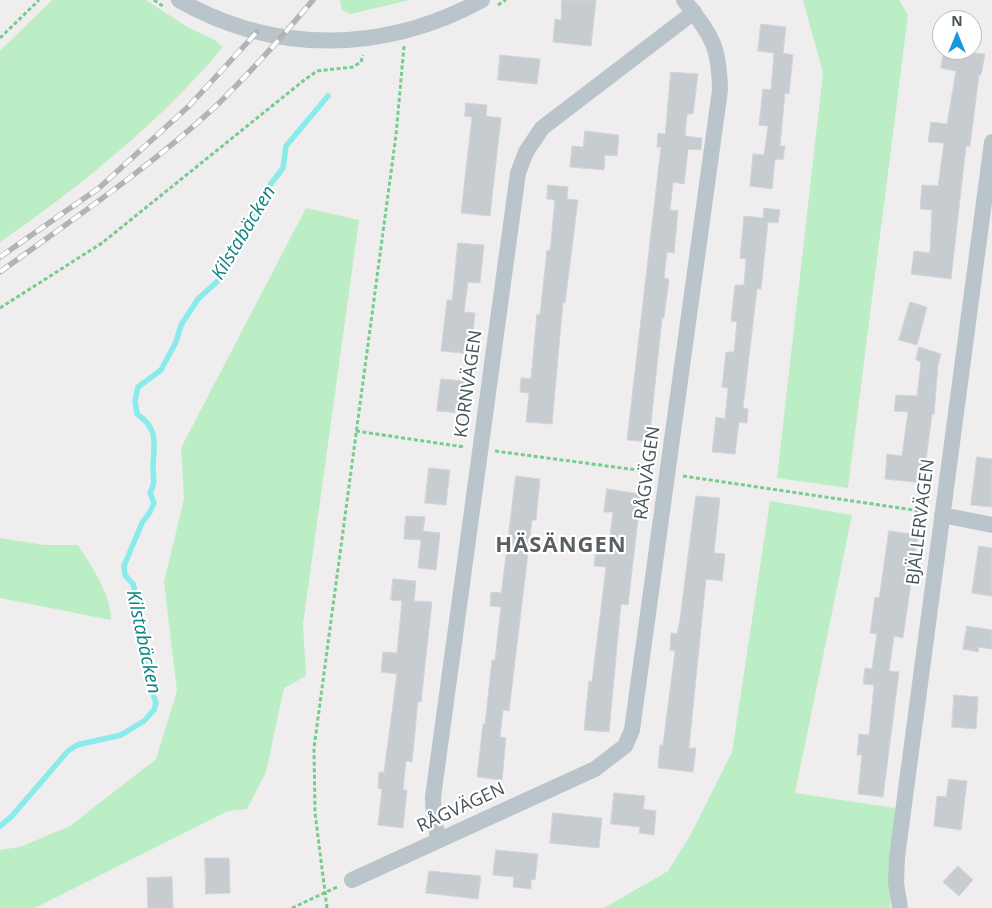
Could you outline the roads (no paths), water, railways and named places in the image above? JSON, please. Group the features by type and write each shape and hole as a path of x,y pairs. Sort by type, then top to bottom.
{"street":[{"path":"179,0 235,27 291,39 319,41 353,39 422,26 454,15 482,0"},
{"name":"KORNVÄGEN","path":"439,840 434,821 433,797 518,173 526,152 542,128 689,6"},
{"name":"RÅGVÄGEN","path":"352,880 595,769 625,746 632,730 720,90 720,65 716,46 689,6"},
{"name":"BJÄLLERVÄGEN","path":"900,908 896,883 897,857 992,142"},
{"path":"942,515 992,525"}],"waterway":[{"name":"Kilstabäcken","path":"0,826 11,817 68,751 77,745 121,735 144,721 154,710 156,703 148,679 143,654 136,596 133,584 125,575 124,566 142,523 154,503 150,493 154,482 154,437 149,425 137,414 135,401 138,387 161,370 176,342 181,325 198,299 222,277 234,245 267,189 283,168 286,146 328,96"}],"railway":[{"path":"0,272 110,192 190,129 241,81 313,0"},
{"path":"0,257 99,188 189,106 257,32"}],"district":[{"name":"HÄSÄNGEN","path":"561,546"}]}
